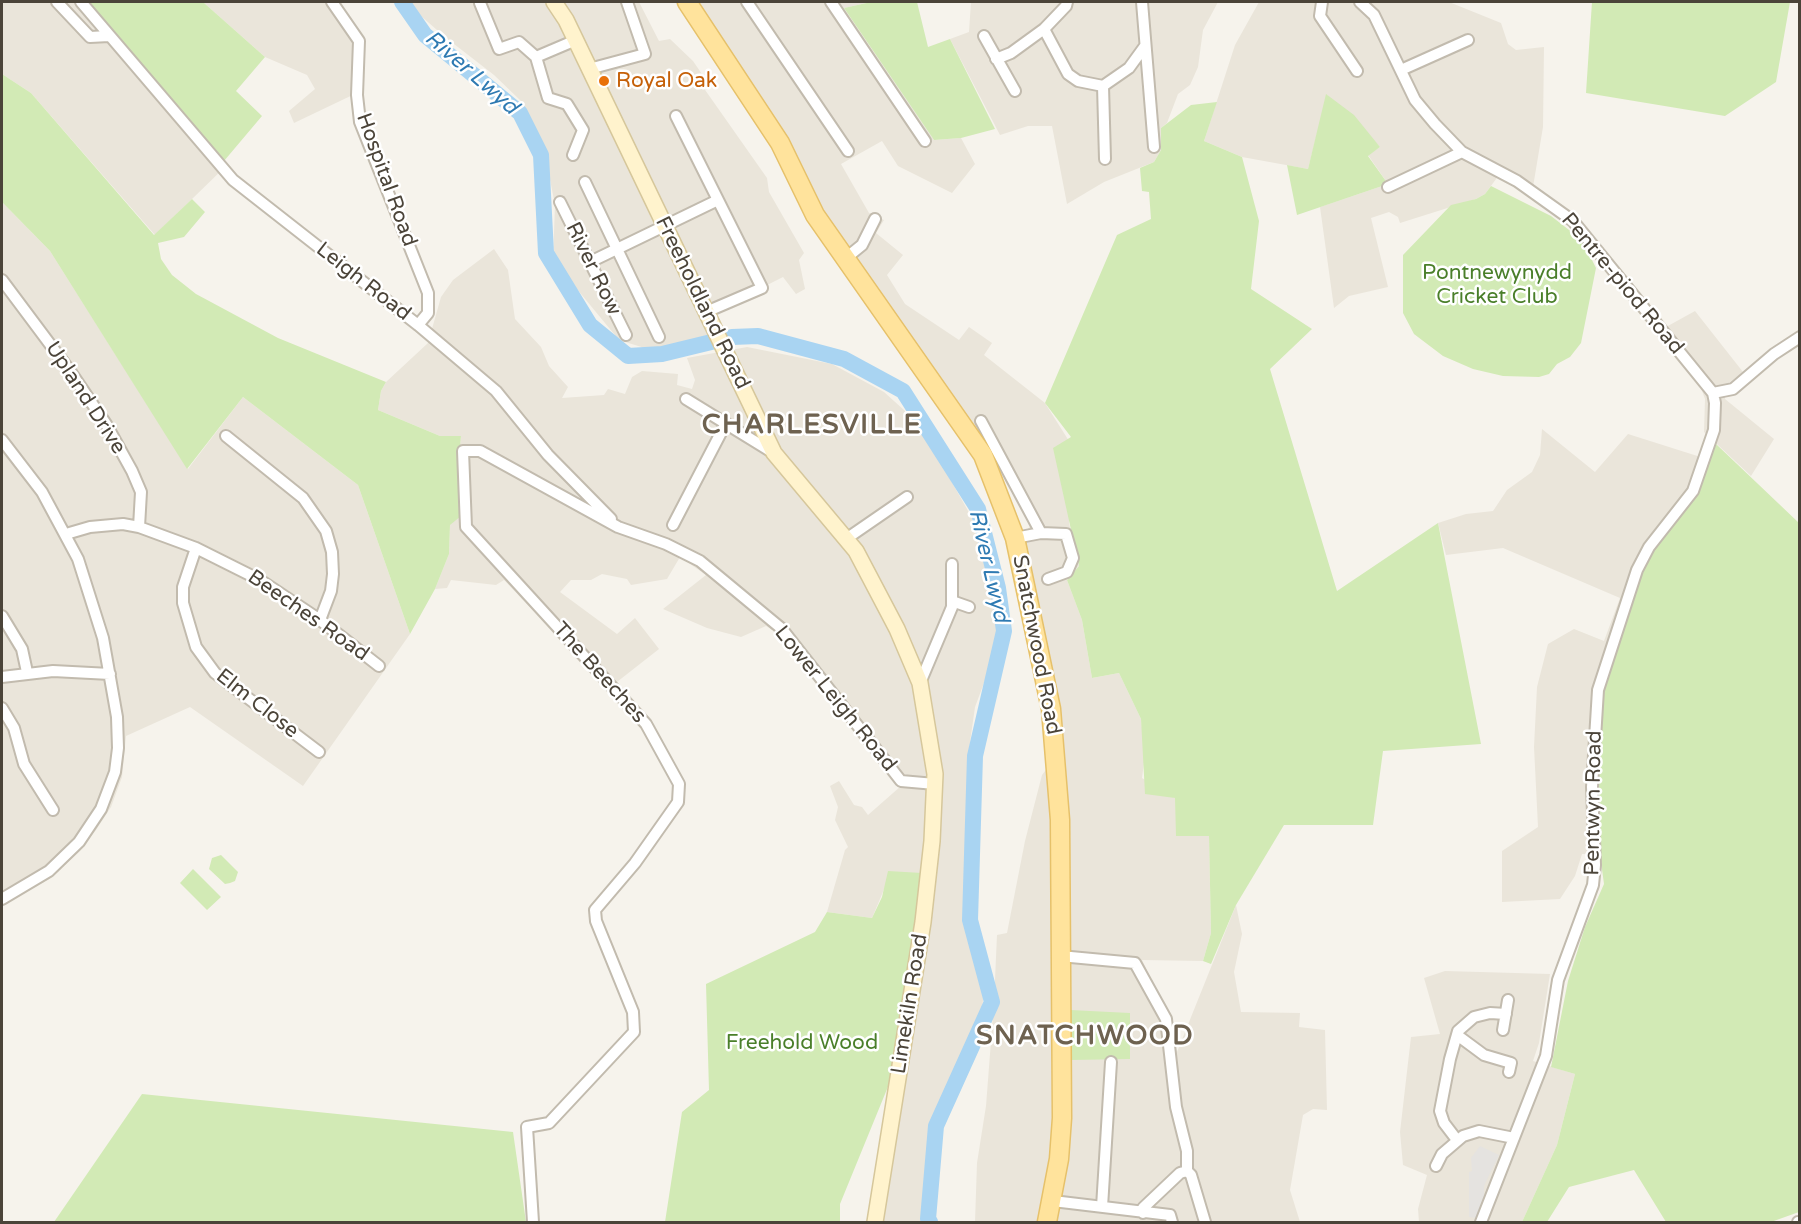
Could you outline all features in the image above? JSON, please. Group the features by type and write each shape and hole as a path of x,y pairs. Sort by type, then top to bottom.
{"main road":[{"name":"Freeholdland Road","path":"554,2 576,40 774,453 856,551 897,629 920,683 935,784"},
{"name":"Snatchwood Road","path":"687,2 780,143 815,215 983,456 1016,538 1052,709 1060,820 1062,1118 1053,1202 1047,1222"},
{"name":"Limekiln Road","path":"875,1222 923,922 935,784"}],"street":[{"path":"57,2 90,37 109,36"},
{"name":"Leigh Road","path":"81,2 233,180 418,325 496,391 548,455 618,527"},
{"name":"Hospital Road","path":"332,2 359,41 357,95 360,122 428,293 428,313 418,325"},
{"path":"590,69 645,54 627,2"},
{"path":"747,2 848,151"},
{"path":"831,2 925,141"},
{"path":"996,59 1011,53 1044,29 1066,6 1067,2"},
{"path":"1142,2 1154,147"},
{"path":"1322,2 1320,16 1357,71"},
{"name":"Pentre-piod Road","path":"1360,2 1374,15 1415,100 1462,152 1517,181 1573,221 1713,393"},
{"path":"480,3 499,48 519,42 536,57 548,98 567,104 583,130 573,155"},
{"path":"1044,29 1068,74 1078,81 1103,86 1129,68 1145,46"},
{"path":"984,36 1015,91"},
{"path":"536,57 576,40"},
{"path":"1401,70 1468,40"},
{"path":"1103,86 1105,159"},
{"path":"675,116 762,288 706,312"},
{"path":"1388,187 1462,152"},
{"path":"585,182 659,337"},
{"path":"590,262 718,200"},
{"name":"River Row","path":"560,202 626,335"},
{"path":"846,258 862,245 875,219"},
{"name":"Upland Drive","path":"2,280 76,380 132,471 141,492 139,527"},
{"path":"1713,393 1733,389 1774,354 1800,337"},
{"name":"Pentwyn Road","path":"1481,1222 1546,1056 1558,980 1593,885 1595,865 1592,787 1598,690 1637,570 1649,547 1693,491 1714,430 1713,393"},
{"path":"686,399 774,453"},
{"path":"981,421 1041,533"},
{"path":"674,525 726,423"},
{"path":"226,436 303,498 326,531 332,552 333,573 331,591 320,620"},
{"path":"2,440 42,492 66,534 92,598 110,674 117,717 118,748 115,772 101,809 65,857 49,871 2,899"},
{"name":"The Beeches","path":"532,1222 527,1127 549,1123 634,1032 633,1012 596,921 595,910 635,863 678,802 679,784 646,724 466,526 464,451 480,451 618,527"},
{"path":"846,539 907,497"},
{"name":"Beeches Road","path":"66,534 107,524 139,527 196,548 260,579 320,620 380,666"},
{"name":"Lower Leigh Road","path":"618,527 666,544 700,561 782,629 901,781 935,784"},
{"path":"1016,538 1041,533 1066,534 1073,558 1067,572 1048,579"},
{"name":"Elm Close","path":"196,548 183,587 183,603 196,648 216,673 319,752"},
{"path":"920,683 952,607 952,564"},
{"path":"952,601 969,607"},
{"path":"2,616 22,649 27,672"},
{"path":"2,677 27,672 110,674"},
{"path":"2,708 14,728 24,764 53,810"},
{"path":"1060,956 1135,963 1166,1019 1176,1107 1187,1151 1186,1171"},
{"path":"1503,1030 1508,1000"},
{"path":"1457,1140 1444,1123 1440,1111 1456,1035 1465,1023 1474,1017 1490,1013 1506,1014"},
{"path":"1456,1035 1484,1055 1511,1063 1509,1072"},
{"path":"1102,1207 1111,1062"},
{"path":"1436,1166 1442,1154 1457,1140 1479,1131 1514,1138"},
{"path":"1143,1213 1143,1208 1180,1173 1186,1171"},
{"path":"1186,1171 1191,1175 1206,1222"},
{"path":"1053,1202 1170,1215 1173,1221"}],"shaded area":[{"path":"2,2 88,2 227,165 155,235 31,93 2,74"},
{"path":"203,2 337,2 356,28 363,47 361,91 294,123 289,111 315,89 307,75 265,57"},
{"path":"409,2 639,2 659,41 670,39 693,61 706,80 703,87 767,178 769,192 804,253 799,260 805,289 796,294 783,277 714,312 722,333 651,350 619,340 553,260 555,205 544,149 521,101 494,75 413,9"},
{"path":"675,2 871,2 844,8 934,140 961,138 975,164 952,193 898,166 882,141 841,164 869,213 884,220 876,233 903,255 887,275 905,304 959,340 969,327 992,343 984,355 1045,403 1069,441 1069,523 1079,566 1067,580 1082,620 1092,678 1119,673 1141,719 1145,755 1142,778 1175,798 1209,835 1211,933 1203,961 1142,960 1171,1019 1177,1052 1236,905 1242,934 1234,972 1241,1012 1300,1013 1299,1027 1325,1030 1327,1110 1313,1109 1303,1115 1290,1190 1300,1222 975,1222 977,1163 986,1106 997,935 1007,933 1025,841 1042,775 1049,766 1044,713 1006,533 1027,530 1031,525 1000,464 847,248 833,257 812,227 776,155"},
{"path":"971,2 1218,2 1203,30 1198,67 1190,85 1178,94 1167,123 1161,128 1161,150 1154,162 1104,182 1067,204 1052,126 1028,126 1000,135 950,39 969,32"},
{"path":"1259,2 1449,2 1501,23 1508,44 1516,50 1544,47 1543,127 1532,193 1499,175 1485,194 1476,199 1400,223 1398,217 1389,212 1371,218 1388,287 1349,296 1334,308 1320,207 1388,184 1368,155 1380,147 1327,95 1308,169 1242,157 1204,141 1235,45"},
{"path":"2,202 50,251 188,469 243,397 358,485 410,634 303,786 190,707 126,736 122,777 111,807 96,830 80,851 51,878 2,906"},
{"path":"494,249 508,270 515,319 541,347 549,366 568,387 562,398 604,395 608,389 625,394 632,377 642,371 678,374 677,385 692,389 695,380 687,358 747,347 832,364 884,392 904,410 930,443 972,518 995,584 1000,640 975,707 970,742 965,882 970,945 984,990 982,1011 931,1135 922,1222 870,1222 894,1072 888,880 872,918 827,912 845,850 848,847 835,820 838,807 830,786 839,781 854,805 862,807 868,815 901,786 777,633 766,626 741,637 707,628 663,609 706,575 680,557 667,579 631,585 627,579 602,574 591,580 571,580 560,592 617,634 635,618 659,649 608,689 504,580 496,585 451,580 447,588 435,589 449,554 450,525 461,436 440,436 378,410 381,391 386,382 428,343 441,297 453,280"},
{"path":"1695,311 1743,372 1725,386 1725,399 1774,439 1751,476 1704,432 1705,399 1701,388 1657,332"},
{"path":"1542,429 1595,472 1628,434 1710,460 1698,492 1654,548 1632,597 1596,825 1601,854 1582,854 1575,876 1560,899 1502,902 1502,851 1538,827 1534,747 1537,687 1548,644 1574,629 1604,641 1620,598 1503,548 1446,555 1438,523 1466,514 1493,511 1507,490 1532,472 1540,455"},
{"path":"1445,971 1550,974 1539,1043 1533,1061 1575,1074 1557,1145 1522,1222 1419,1222 1418,1209 1427,1175 1403,1165 1400,1132 1411,1037 1440,1034 1424,978"},
{"path":"1480,1146 1499,1155 1484,1186 1484,1197 1477,1218 1469,1217 1469,1172 1472,1171 1471,1158"}],"green space":[{"path":"88,2 203,2 265,57 236,91 262,116 224,161"},
{"path":"871,2 917,2 928,47 950,39 995,129 961,138 934,140 844,8"},
{"path":"1592,2 1790,2 1776,82 1725,116 1586,93"},
{"path":"2,74 31,93 154,235 192,199 205,212 184,237 158,243 161,259 172,275 196,294 278,338 386,382 381,391 378,410 440,436 461,436 458,466 461,516 450,525 449,554 435,589 410,634 358,485 243,397 187,469 50,251 2,202"},
{"path":"1326,94 1354,115 1380,147 1368,156 1388,184 1297,215 1287,165 1308,169"},
{"path":"1217,102 1204,141 1242,157 1259,221 1251,289 1312,329 1270,369 1337,591 1438,523 1481,744 1383,751 1373,825 1284,825 1236,905 1211,964 1203,961 1211,933 1209,836 1176,836 1175,798 1145,794 1141,719 1119,673 1092,678 1082,620 1067,580 1079,566 1053,448 1071,437 1045,403 1117,235 1151,219 1149,192 1142,191 1140,168 1154,162 1161,150 1161,128 1191,105"},
{"name":"Pontnewynydd Cricket Club","path":"1491,186 1551,216 1582,240 1596,268 1581,343 1570,357 1557,364 1549,374 1539,377 1503,376 1473,369 1443,356 1414,334 1403,313 1403,255 1451,205 1476,199 1485,194"},
{"path":"1716,444 1799,523 1799,1212 1771,1222 1666,1222 1634,1170 1569,1187 1547,1222 1522,1222 1557,1145 1575,1074 1551,1067 1568,981 1585,927 1604,884 1596,825 1597,746 1602,692 1632,597 1654,548 1698,492"},
{"path":"221,855 238,872 235,881 225,884 209,869 212,858"},
{"path":"193,869 221,897 207,910 180,883"},
{"name":"Freehold Wood","path":"888,871 922,873 894,1072 840,1204 840,1222 665,1222 682,1112 709,1090 706,984 815,932 827,912 872,918 882,897"},
{"path":"1070,1010 1130,1013 1130,1059 1070,1060"},
{"path":"142,1094 513,1132 526,1222 54,1222"}],"waterway":[{"name":"River Lwyd","path":"402,2 425,35 520,113 541,155 546,253 590,325 628,356 662,354 732,337 758,336 844,359 903,391 978,509 998,588 1004,631 975,756 970,920 992,1002 936,1126 928,1219 930,1222"}],"place":[{"name":"Royal Oak","path":"604,81"}],"district":[{"name":"CHARLESVILLE","path":"812,426"},
{"name":"SNATCHWOOD","path":"1085,1037"}]}
